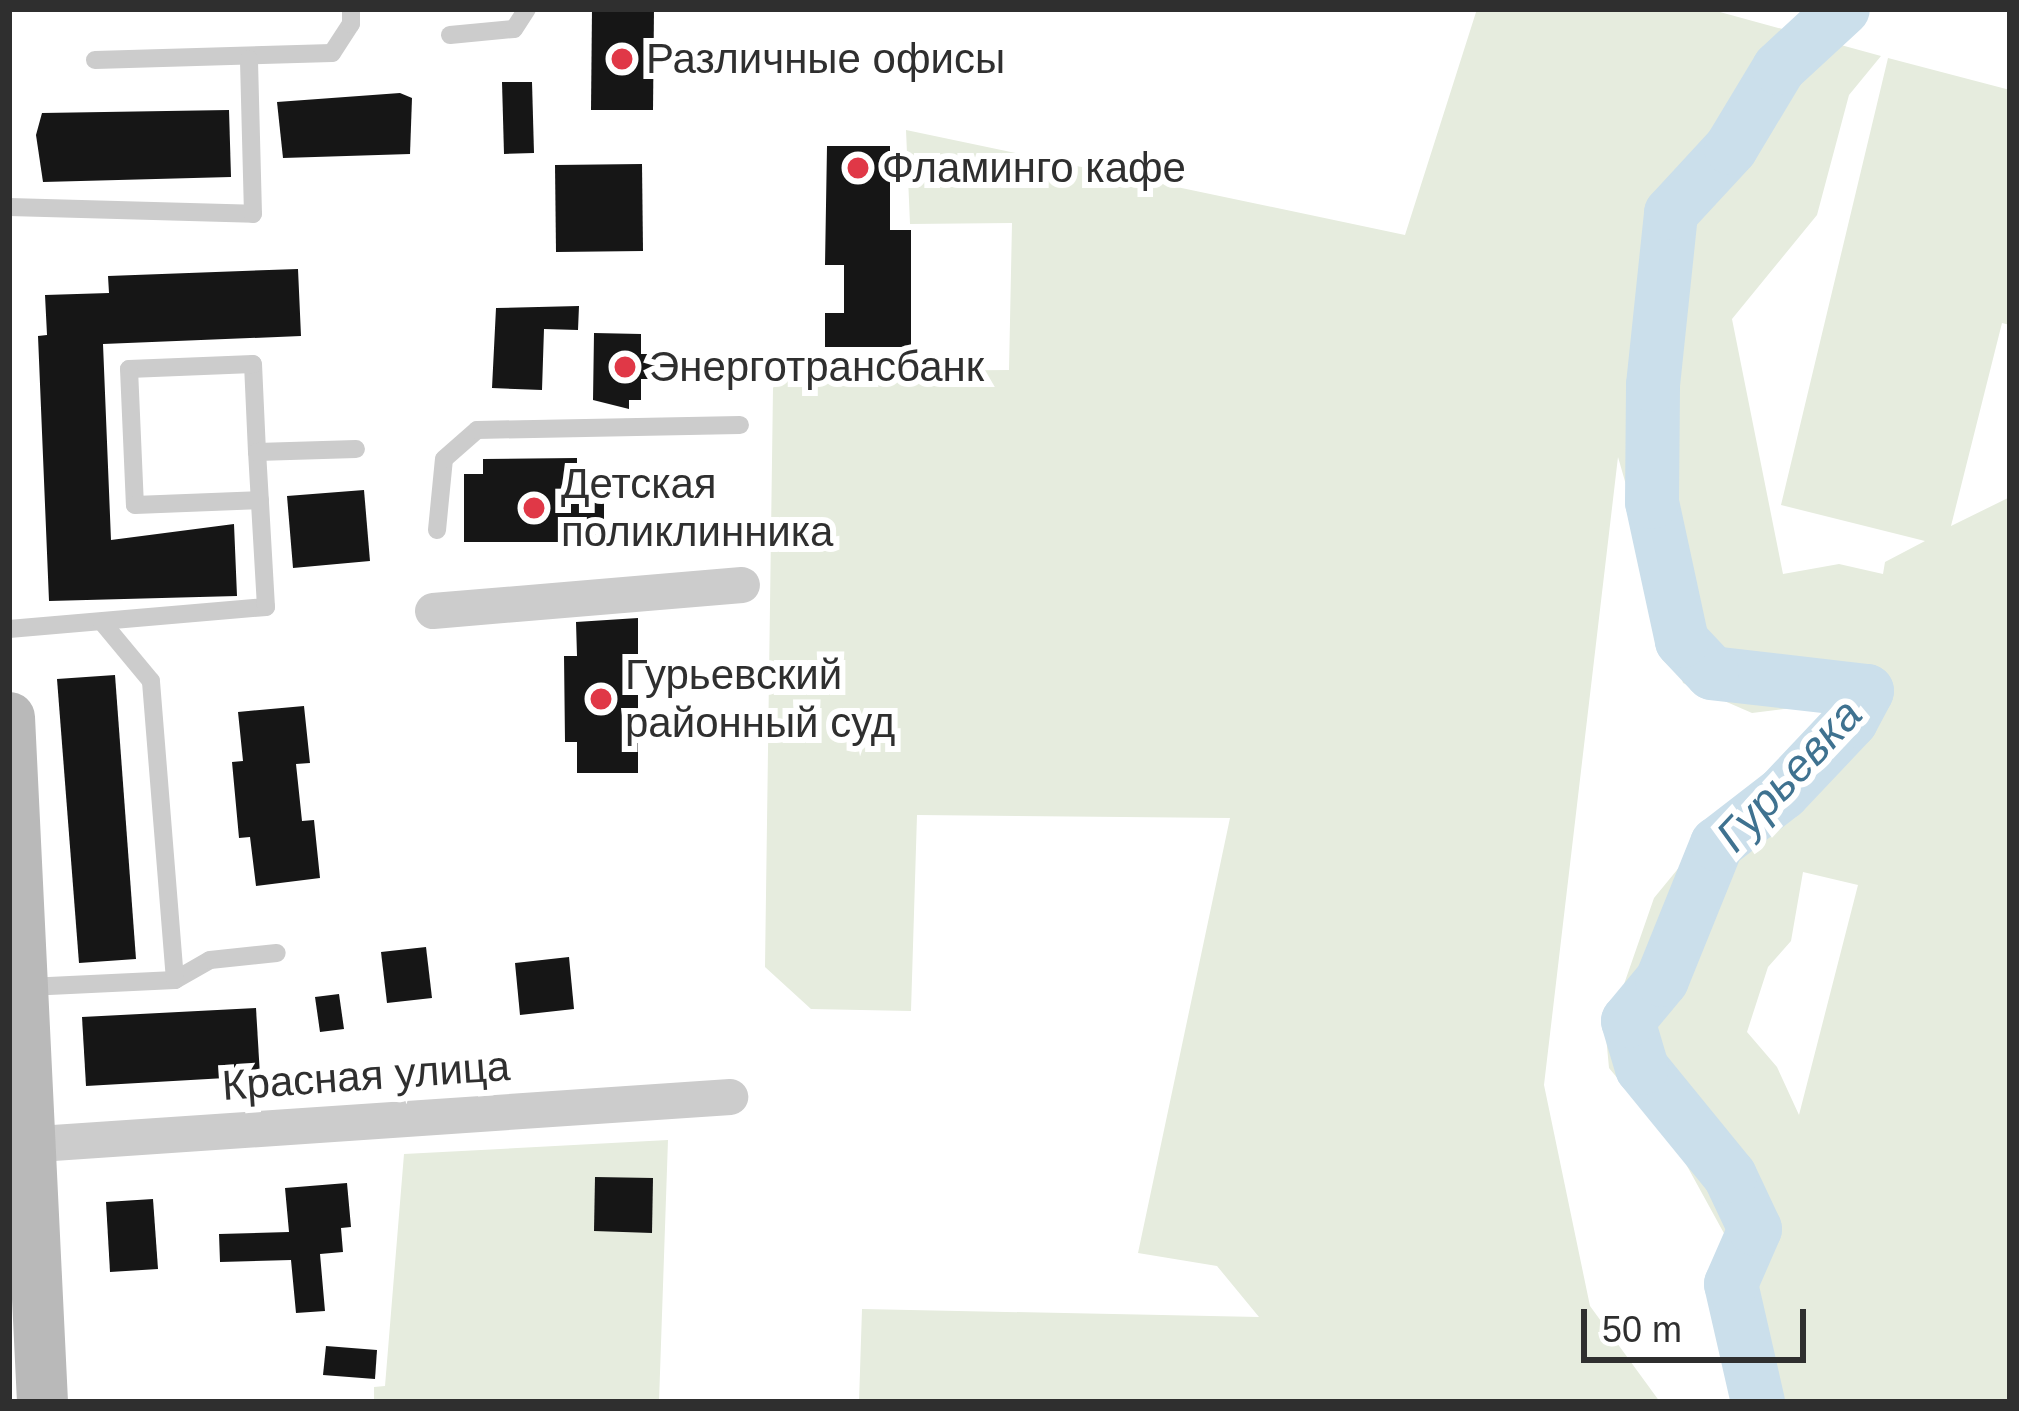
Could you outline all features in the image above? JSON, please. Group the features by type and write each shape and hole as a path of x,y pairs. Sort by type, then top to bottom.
{"street":[{"path":"433,611 742,585"},
{"path":"9,722 27,987 22,1145 42,1402"},
{"name":"Красная улица","path":"22,1145 730,1097"}],"lane":[{"path":"94,61 332,53 351,24 351,9"},
{"path":"450,35 514,29 527,9"},
{"path":"9,207 253,214 249,59"},
{"path":"9,628 266,607 253,364 129,369 135,505 260,500"},
{"path":"437,530 444,459 478,430 740,425"},
{"path":"257,452 356,449"},
{"path":"102,622 151,681 175,980"},
{"path":"27,987 175,980 210,960 277,953"}],"shaded area":[{"path":"1477,9 1709,9 1881,56 1849,95 1817,215 1732,319 1783,574 1839,564 1883,574 1885,562 1925,541 1781,505 1888,58 2010,90 2010,325 2002,323 1951,526 2010,497 2010,1402 1734,1402 1723,1289 1737,1257 1681,1155 1609,1068 1606,1036 1654,898 1695,848 1839,738 1847,701 1752,713 1683,683 1618,457 1544,1085 1590,1306 1660,1402 859,1402 862,1309 1259,1317 1217,1266 1138,1253 1230,818 917,815 911,1011 811,1009 765,967 773,388 783,372 1009,370 1012,223 910,224 906,130 1405,235","holes":["1803,872 1858,885 1799,1115 1777,1067 1747,1032 1768,967 1791,941"]},
{"path":"668,1140 659,1402 374,1402 374,1387 385,1386 404,1154"}],"building":[{"name":"Различные офисы","path":"592,9 654,9 653,110 591,110"},
{"path":"502,82 532,82 534,153 504,154"},
{"path":"400,93 412,98 410,154 283,158 277,102"},
{"path":"229,110 231,177 43,182 36,135 42,113"},
{"path":"827,146 890,146 890,230 911,230 911,347 825,347 825,313 844,313 844,265 825,265"},
{"path":"642,164 643,251 556,252 555,165"},
{"path":"298,269 301,336 103,344 111,540 234,524 237,596 49,601 38,336 47,335 45,295 109,293 108,276"},
{"path":"579,306 578,330 544,329 542,390 492,388 496,308"},
{"name":"Энерготрансбанк","path":"594,333 641,334 641,354 657,354 657,379 641,379 641,400 629,400 629,409 593,400"},
{"name":"Детская поликлинника","path":"577,458 577,474 604,474 604,542 464,542 464,474 483,474 483,459"},
{"path":"364,490 370,561 293,568 287,496"},
{"name":"Гурьевский районный суд","path":"638,618 638,773 577,773 577,742 565,742 564,656 577,656 576,622"},
{"path":"115,675 136,959 79,963 57,679"},
{"path":"304,706 310,763 296,764 302,821 314,820 320,878 256,886 250,837 239,838 232,762 243,761 238,712"},
{"path":"426,947 432,998 387,1003 381,952"},
{"path":"569,957 574,1009 520,1015 515,963"},
{"path":"339,994 344,1029 320,1032 315,997"},
{"path":"256,1008 260,1076 86,1086 82,1017"},
{"path":"595,1177 653,1178 652,1233 594,1231"},
{"path":"347,1183 351,1227 341,1228 343,1252 320,1254 325,1311 296,1313 291,1260 220,1262 219,1234 289,1232 285,1188"},
{"path":"153,1199 158,1269 110,1272 106,1202"},
{"path":"326,1346 377,1350 375,1379 323,1375"}],"waterway":[{"name":"Гурьевка","path":"1758,1402 1731,1284 1755,1229 1730,1176 1642,1068 1628,1021 1662,980 1717,844 1783,793 1851,721 1867,691 1712,673 1682,641 1652,502 1653,385 1671,213 1731,148 1779,68 1843,9"}],"place":[{"name":"Различные офисы","path":"622,59"},
{"name":"Фламинго кафе","path":"858,168"},
{"name":"Энерготрансбанк","path":"625,367"},
{"name":"Детская поликлинника","path":"534,508"},
{"name":"Гурьевский районный суд","path":"601,699"}]}
